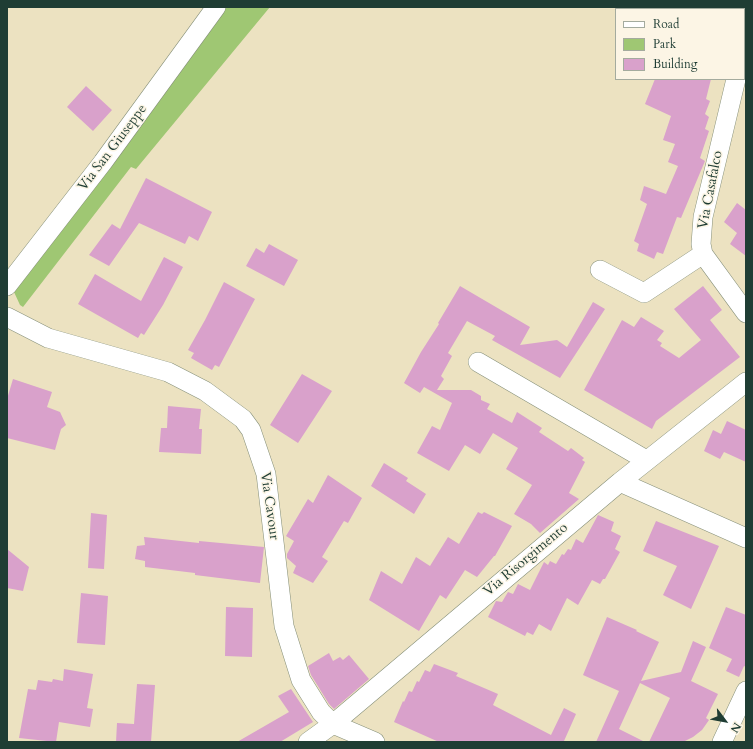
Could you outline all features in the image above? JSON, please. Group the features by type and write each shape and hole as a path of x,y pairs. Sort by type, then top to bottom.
{"street":[{"name":"Via San Giuseppe","path":"7,286 103,162 216,7"},
{"name":"Via Casafalco","path":"703,254 701,244 703,217 736,80"},
{"path":"600,270 644,293 703,254 745,308"},
{"name":"Via Cavour","path":"7,316 48,338 168,372 205,390 243,419 250,430 266,474 284,626 301,680 321,712 333,724"},
{"path":"478,362 646,460"},
{"name":"Via Risorgimento","path":"308,742 333,724 646,460 746,382"},
{"path":"620,482 746,538"},
{"path":"722,742 746,691"},
{"path":"333,724 341,742"},
{"path":"333,724 375,742"}],"green space":[{"path":"224,7 270,7 136,169 131,167 23,307 20,305 14,292"}],"building":[{"path":"655,80 711,80 706,99 710,101 705,114 709,117 705,129 709,131 700,158 705,161 681,218 677,217 663,254 657,252 654,259 637,251 639,244 634,241 647,204 640,200 644,186 666,194 678,166 668,162 675,144 663,140 671,116 645,104"},
{"path":"86,86 112,110 93,131 67,107"},
{"path":"146,178 212,212 198,241 189,236 185,244 139,223 109,266 89,255 112,224 120,229"},
{"path":"737,203 746,210 746,256 730,244 737,233 724,222"},
{"path":"269,244 298,260 284,286 246,266 256,248 264,253"},
{"path":"164,257 183,267 163,305 144,335 141,333 138,338 78,304 95,274 141,301"},
{"path":"224,282 255,299 219,367 215,365 212,370 191,358 194,353 188,350"},
{"path":"460,286 530,327 520,345 557,340 567,347 593,302 605,309 560,378 492,340 495,336 467,321 448,353 452,356 441,376 444,379 437,390 471,390 481,396 481,400 490,404 487,409 512,423 517,412 542,428 539,432 568,451 571,448 584,458 582,460 585,462 569,493 579,499 540,533 531,524 514,514 532,485 506,469 518,448 493,433 480,454 465,445 449,471 417,453 432,426 440,430 452,403 424,387 420,393 404,383"},
{"path":"703,286 722,310 710,320 740,357 656,421 652,429 584,390 622,320 634,327 641,317 664,331 657,340 662,343 660,346 679,358 701,340 674,309"},
{"path":"302,374 332,391 298,443 270,425"},
{"path":"13,379 52,392 47,407 60,412 66,425 61,429 55,450 7,438 7,399"},
{"path":"168,406 201,409 199,429 202,429 201,454 159,452 161,428 167,428"},
{"path":"727,421 746,430 746,462 724,452 720,459 704,451 713,430 721,434"},
{"path":"384,463 408,478 406,481 426,494 414,514 371,486"},
{"path":"328,475 362,498 348,523 344,521 322,557 328,561 313,583 293,573 296,566 287,558 287,554 294,541 286,536 308,499 313,503"},
{"path":"478,512 482,514 484,512 512,526 495,556 477,577 465,570 446,599 440,595 419,631 369,600 381,571 402,584 416,557 430,566 448,537 459,544"},
{"path":"91,513 107,515 104,569 88,568"},
{"path":"598,515 614,522 611,531 621,536 615,549 620,552 605,579 603,579 600,584 592,580 578,605 567,598 551,631 539,624 533,635 527,632 525,636 488,617 496,601 502,602 508,592 513,594 518,584 530,590 544,562 548,565 550,561 556,564 562,554 564,555 568,549 571,550 576,539 583,543"},
{"path":"656,521 719,546 691,609 663,595 677,566 643,551"},
{"path":"144,537 199,543 199,541 264,547 260,583 145,567 145,561 135,559 137,546 145,545"},
{"path":"7,549 29,567 23,591 7,588"},
{"path":"81,593 108,596 105,645 77,643"},
{"path":"226,607 253,608 252,657 225,656"},
{"path":"726,607 746,615 746,667 744,666 739,677 726,671 732,659 709,648"},
{"path":"607,617 637,630 636,631 659,642 641,681 681,672 693,641 706,647 691,681 718,694 706,718 709,720 702,730 693,737 683,742 649,742 670,698 640,683 619,729 645,742 596,742 619,691 583,675"},
{"path":"329,653 333,661 340,657 343,660 349,655 369,679 334,709 329,704 311,675 308,666"},
{"path":"434,664 458,673 456,676 498,694 493,705 551,735 564,708 576,714 564,741 565,742 439,742 394,722 409,691 412,692 417,681 419,682 425,670 430,672"},
{"path":"64,669 93,674 87,708 93,709 90,727 59,722 56,742 19,738 28,689 36,690 38,680 52,682 53,679 63,681"},
{"path":"137,684 155,685 151,742 116,742 117,723 134,724"},
{"path":"291,689 313,722 280,742 237,742 289,712 278,696"}]}
